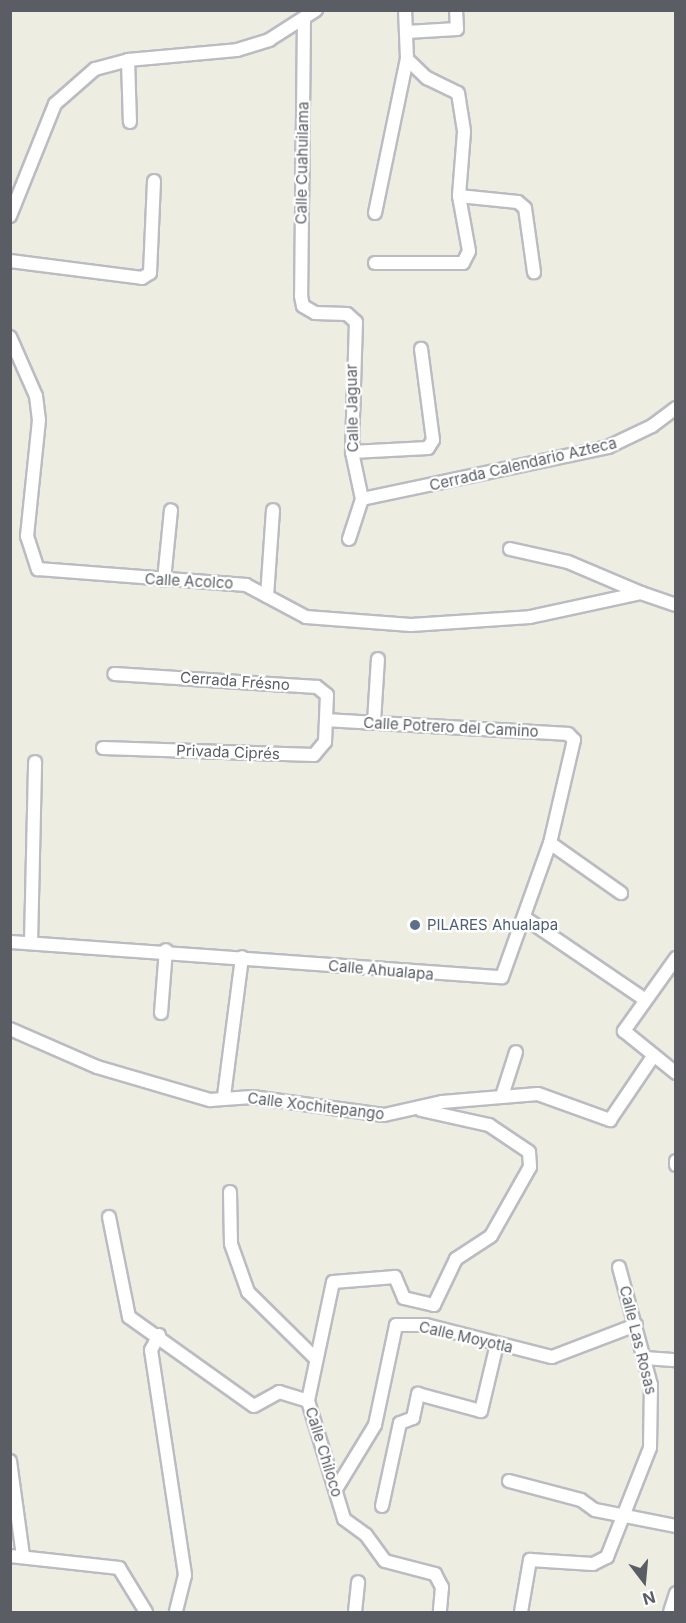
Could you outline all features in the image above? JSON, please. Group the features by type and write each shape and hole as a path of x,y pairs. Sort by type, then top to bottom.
{"street":[{"path":"10,216 56,104 95,69 128,60 237,50 304,19 316,10"},
{"path":"375,213 408,59 405,10"},
{"path":"407,32 457,29 456,10"},
{"name":"Calle Cuahuilama","path":"304,19 303,306 315,313 354,315"},
{"path":"375,263 463,263 469,251 459,196 464,132 458,93 427,78 408,59"},
{"path":"128,60 130,122"},
{"path":"10,261 142,278 150,273 154,181"},
{"path":"459,196 518,202 525,208 534,272"},
{"name":"Calle Jaguar","path":"354,315 352,452 362,499"},
{"name":"Calle Acolco","path":"10,337 36,396 39,420 27,536 30,557 49,573 246,585 306,617 411,625 530,617 641,593"},
{"path":"352,452 428,448 433,440 421,349"},
{"name":"Cerrada Calendario Azteca","path":"362,499 608,447 652,426 675,408"},
{"path":"349,539 362,499"},
{"path":"164,580 171,510"},
{"path":"267,596 273,510"},
{"path":"510,549 568,562 675,605"},
{"path":"374,722 378,659"},
{"name":"Cerrada Frésno","path":"114,674 317,687 327,695 326,720"},
{"name":"Calle Potrero del Camino","path":"326,720 568,734 574,740"},
{"name":"Privada Ciprés","path":"103,748 314,755 323,748 326,720"},
{"name":"Calle Ahualapa","path":"10,942 166,950 486,980 502,977 510,964 550,843 574,740"},
{"path":"31,943 34,762"},
{"path":"550,843 621,893"},
{"path":"525,918 644,999"},
{"path":"161,1013 166,950"},
{"path":"224,1096 242,957"},
{"path":"675,958 644,999 624,1031 675,1073"},
{"name":"Calle Xochitepango","path":"10,1029 97,1067 210,1100 224,1096 384,1116 502,1096 538,1094 610,1120 654,1055"},
{"path":"502,1096 516,1052"},
{"path":"421,1110 489,1125 533,1159 491,1236 456,1259 426,1325"},
{"path":"230,1192 231,1244 248,1292 314,1357"},
{"path":"109,1216 124,1310 254,1406 279,1392 308,1401"},
{"name":"Calle Las Rosas","path":"520,1612 530,1560 601,1563 626,1518 650,1448 654,1411 645,1358 619,1267"},
{"name":"Calle Chiloco","path":"434,1305 404,1298 395,1277 339,1279 333,1282 314,1357 308,1401 345,1519 385,1561 439,1578 440,1612"},
{"name":"Calle Moyotla","path":"336,1489 375,1425 393,1330 396,1325 426,1325 552,1357 636,1325"},
{"path":"159,1335 151,1350 185,1575 176,1612"},
{"path":"382,1506 400,1423 413,1418 418,1394 481,1411 497,1344"},
{"path":"645,1358 675,1360"},
{"path":"10,1461 16,1556 119,1568 146,1612"},
{"path":"509,1481 626,1518 675,1526"},
{"path":"355,1612 358,1582"},
{"path":"670,1612 675,1593"}],"place":[{"name":"PILARES Ahualapa","path":"415,925"}]}
